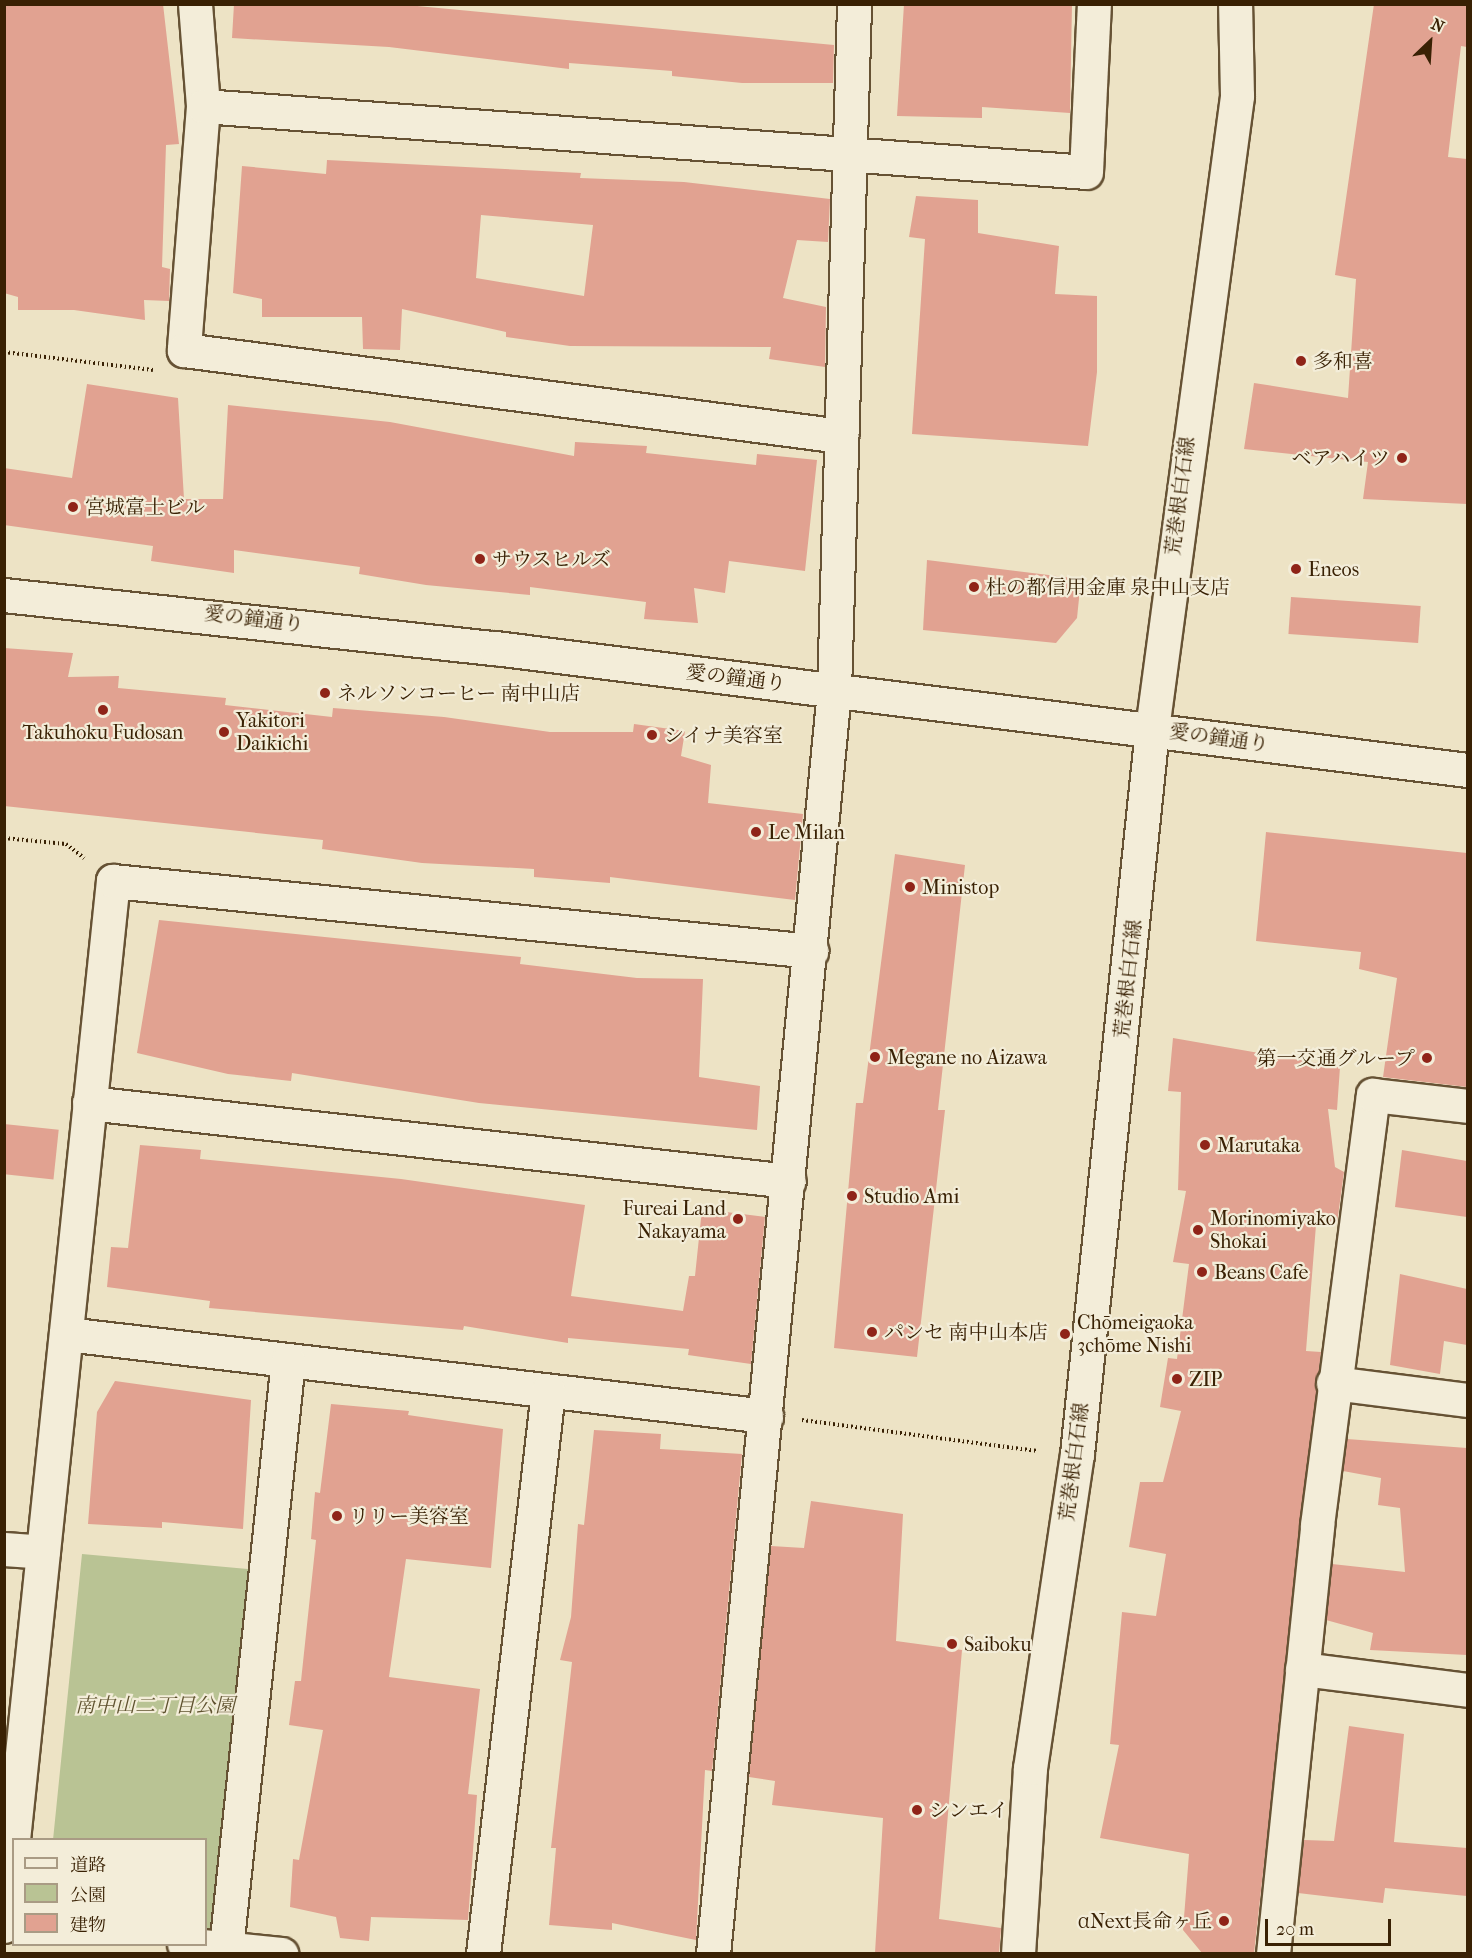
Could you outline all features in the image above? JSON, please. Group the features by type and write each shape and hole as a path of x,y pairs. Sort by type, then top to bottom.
{"street":[{"path":"195,4 203,106 184,350 841,436"},
{"path":"713,1953 812,951 834,691 854,4"},
{"path":"203,106 851,152 1086,172 1094,4"},
{"name":"荒巻根白石線","path":"1018,1953 1030,1768 1077,1454 1152,729 1237,96 1235,4"},
{"name":"愛の鐘通り","path":"4,595 196,612 1152,729 1467,770"},
{"path":"13,1838 113,881 812,951"},
{"path":"1273,1953 1333,1383 1373,1095 1467,1106"},
{"path":"89,1102 789,1181"},
{"path":"66,1334 765,1416"},
{"path":"226,1948 288,1360"},
{"path":"1333,1383 1467,1400"},
{"path":"483,1953 548,1390"},
{"path":"4,1549 43,1552"},
{"path":"1302,1669 1467,1690"},
{"path":"4,1927 12,1850"},
{"path":"205,1946 281,1953"}],"path":[{"path":"4,352 176,373 184,350"},
{"path":"4,838 66,844 113,881"},
{"path":"765,1416 1041,1452"}],"green space":[{"name":"南中山二丁目公園","path":"82,1554 258,1570 222,1921 211,1935 207,1935 207,1838 53,1838"}],"building":[{"path":"4,4 163,4 179,144 166,145 162,267 170,269 169,301 144,300 145,320 74,310 18,310 18,297 4,293"},
{"path":"234,4 396,4 834,45 833,83 742,83 672,76 672,71 569,63 569,69 389,47 232,38"},
{"path":"904,4 1072,4 1070,113 982,107 982,118 897,116"},
{"path":"1374,4 1467,4 1467,47 1461,46 1448,157 1467,159 1467,504 1363,499 1368,462 1244,449 1254,383 1348,398 1356,279 1335,275"},
{"path":"327,160 581,173 580,178 684,182 830,199 828,242 797,240 783,298 826,307 825,367 769,359 771,347 570,346 506,337 506,332 402,309 400,350 363,349 362,317 262,317 262,299 233,293 242,166 326,174","holes":["481,215 593,225 584,296 476,278"]},
{"path":"916,196 978,200 978,233 1059,246 1055,294 1097,296 1097,372 1088,446 912,434 925,239 909,237"},
{"path":"87,384 178,398 184,499 223,499 228,405 390,422 574,456 575,442 647,446 646,453 756,465 757,454 817,460 805,571 729,561 725,593 694,588 698,623 644,619 646,602 530,587 530,595 426,585 359,574 360,567 234,550 234,573 151,561 153,546 4,525 4,468 72,478"},
{"path":"927,560 1081,579 1077,618 1056,643 923,630"},
{"path":"1291,597 1421,606 1418,643 1288,634"},
{"path":"4,648 73,653 68,677 119,676 118,688 226,698 225,705 332,717 333,708 444,717 550,732 633,732 634,724 685,731 681,756 711,765 708,803 803,814 795,900 610,877 610,883 534,877 534,869 422,863 322,849 323,840 4,806"},
{"path":"1266,832 1467,853 1467,1087 1383,1077 1397,978 1359,969 1361,952 1256,941"},
{"path":"895,854 965,865 938,1110 945,1110 917,1357 834,1348 856,1103 863,1103"},
{"path":"159,920 521,957 520,964 637,978 703,979 699,1077 760,1086 757,1130 479,1103 292,1073 291,1081 228,1074 137,1053"},
{"path":"1173,1038 1340,1067 1337,1110 1328,1109 1335,1167 1344,1172 1337,1223 1316,1225 1306,1351 1321,1352 1254,1953 1202,1953 1183,1930 1189,1854 1100,1838 1119,1745 1110,1744 1122,1612 1156,1616 1166,1554 1129,1547 1140,1482 1163,1482 1181,1411 1160,1407 1168,1358 1177,1359 1189,1264 1173,1262 1186,1191 1178,1190 1181,1092 1168,1091"},
{"path":"4,1124 59,1130 53,1179 4,1174"},
{"path":"140,1145 201,1150 200,1159 401,1179 585,1205 571,1296 683,1311 689,1276 695,1276 702,1209 765,1217 751,1364 688,1355 689,1349 568,1338 568,1343 464,1326 463,1330 209,1308 210,1301 107,1287 111,1247 128,1248"},
{"path":"1402,1150 1467,1161 1467,1217 1395,1207"},
{"path":"1400,1274 1467,1289 1467,1345 1444,1341 1440,1374 1390,1365"},
{"path":"115,1381 251,1400 243,1529 162,1522 162,1528 88,1524 97,1412"},
{"path":"331,1404 409,1411 408,1415 503,1429 491,1568 406,1559 389,1677 480,1689 468,1794 477,1795 468,1920 371,1917 369,1941 340,1938 336,1917 290,1907 293,1859 299,1860 323,1730 289,1725 295,1681 301,1681 316,1540 311,1539 315,1492 320,1493"},
{"path":"594,1430 661,1434 660,1449 742,1454 712,1771 705,1770 696,1940 612,1923 612,1930 549,1925 556,1848 551,1848 572,1662 560,1660 571,1617 578,1524 584,1525"},
{"path":"1347,1439 1467,1448 1467,1655 1370,1650 1373,1633 1326,1620 1332,1564 1405,1572 1400,1508 1378,1505 1381,1478 1343,1471"},
{"path":"811,1501 903,1514 896,1641 962,1650 939,1919 1001,1928 999,1953 875,1953 883,1818 772,1805 775,1781 749,1777 771,1546 804,1548"},
{"path":"1349,1726 1404,1734 1394,1842 1467,1848 1467,1896 1385,1888 1383,1903 1298,1893 1304,1840 1334,1841"}],"place":[{"name":"多和喜","path":"1301,361"},
{"name":"ベアハイツ","path":"1402,458"},
{"name":"宮城富士ビル","path":"73,507"},
{"name":"サウスヒルズ","path":"480,559"},
{"name":"Eneos","path":"1296,569"},
{"name":"杜の都信用金庫 泉中山支店","path":"974,587"},
{"name":"ネルソンコーヒー 南中山店","path":"325,693"},
{"name":"Takuhoku Fudosan","path":"103,710"},
{"name":"Yakitori Daikichi","path":"224,732"},
{"name":"シイナ美容室","path":"652,735"},
{"name":"Le Milan","path":"756,832"},
{"name":"Ministop","path":"910,887"},
{"name":"Megane no Aizawa","path":"875,1057"},
{"name":"第一交通グループ","path":"1427,1058"},
{"name":"Marutaka","path":"1205,1145"},
{"name":"Studio Ami","path":"852,1196"},
{"name":"Fureai Land Nakayama","path":"738,1219"},
{"name":"Morinomiyako Shokai","path":"1198,1230"},
{"name":"Beans Cafe","path":"1202,1272"},
{"name":"パンセ 南中山本店","path":"872,1332"},
{"name":"Chōmeigaoka 3chōme Nishi","path":"1065,1334"},
{"name":"ZIP","path":"1177,1379"},
{"name":"リリー美容室","path":"337,1516"},
{"name":"Saiboku","path":"952,1644"},
{"name":"シンエイ","path":"917,1810"},
{"name":"αNext長命ヶ丘","path":"1224,1921"}]}
